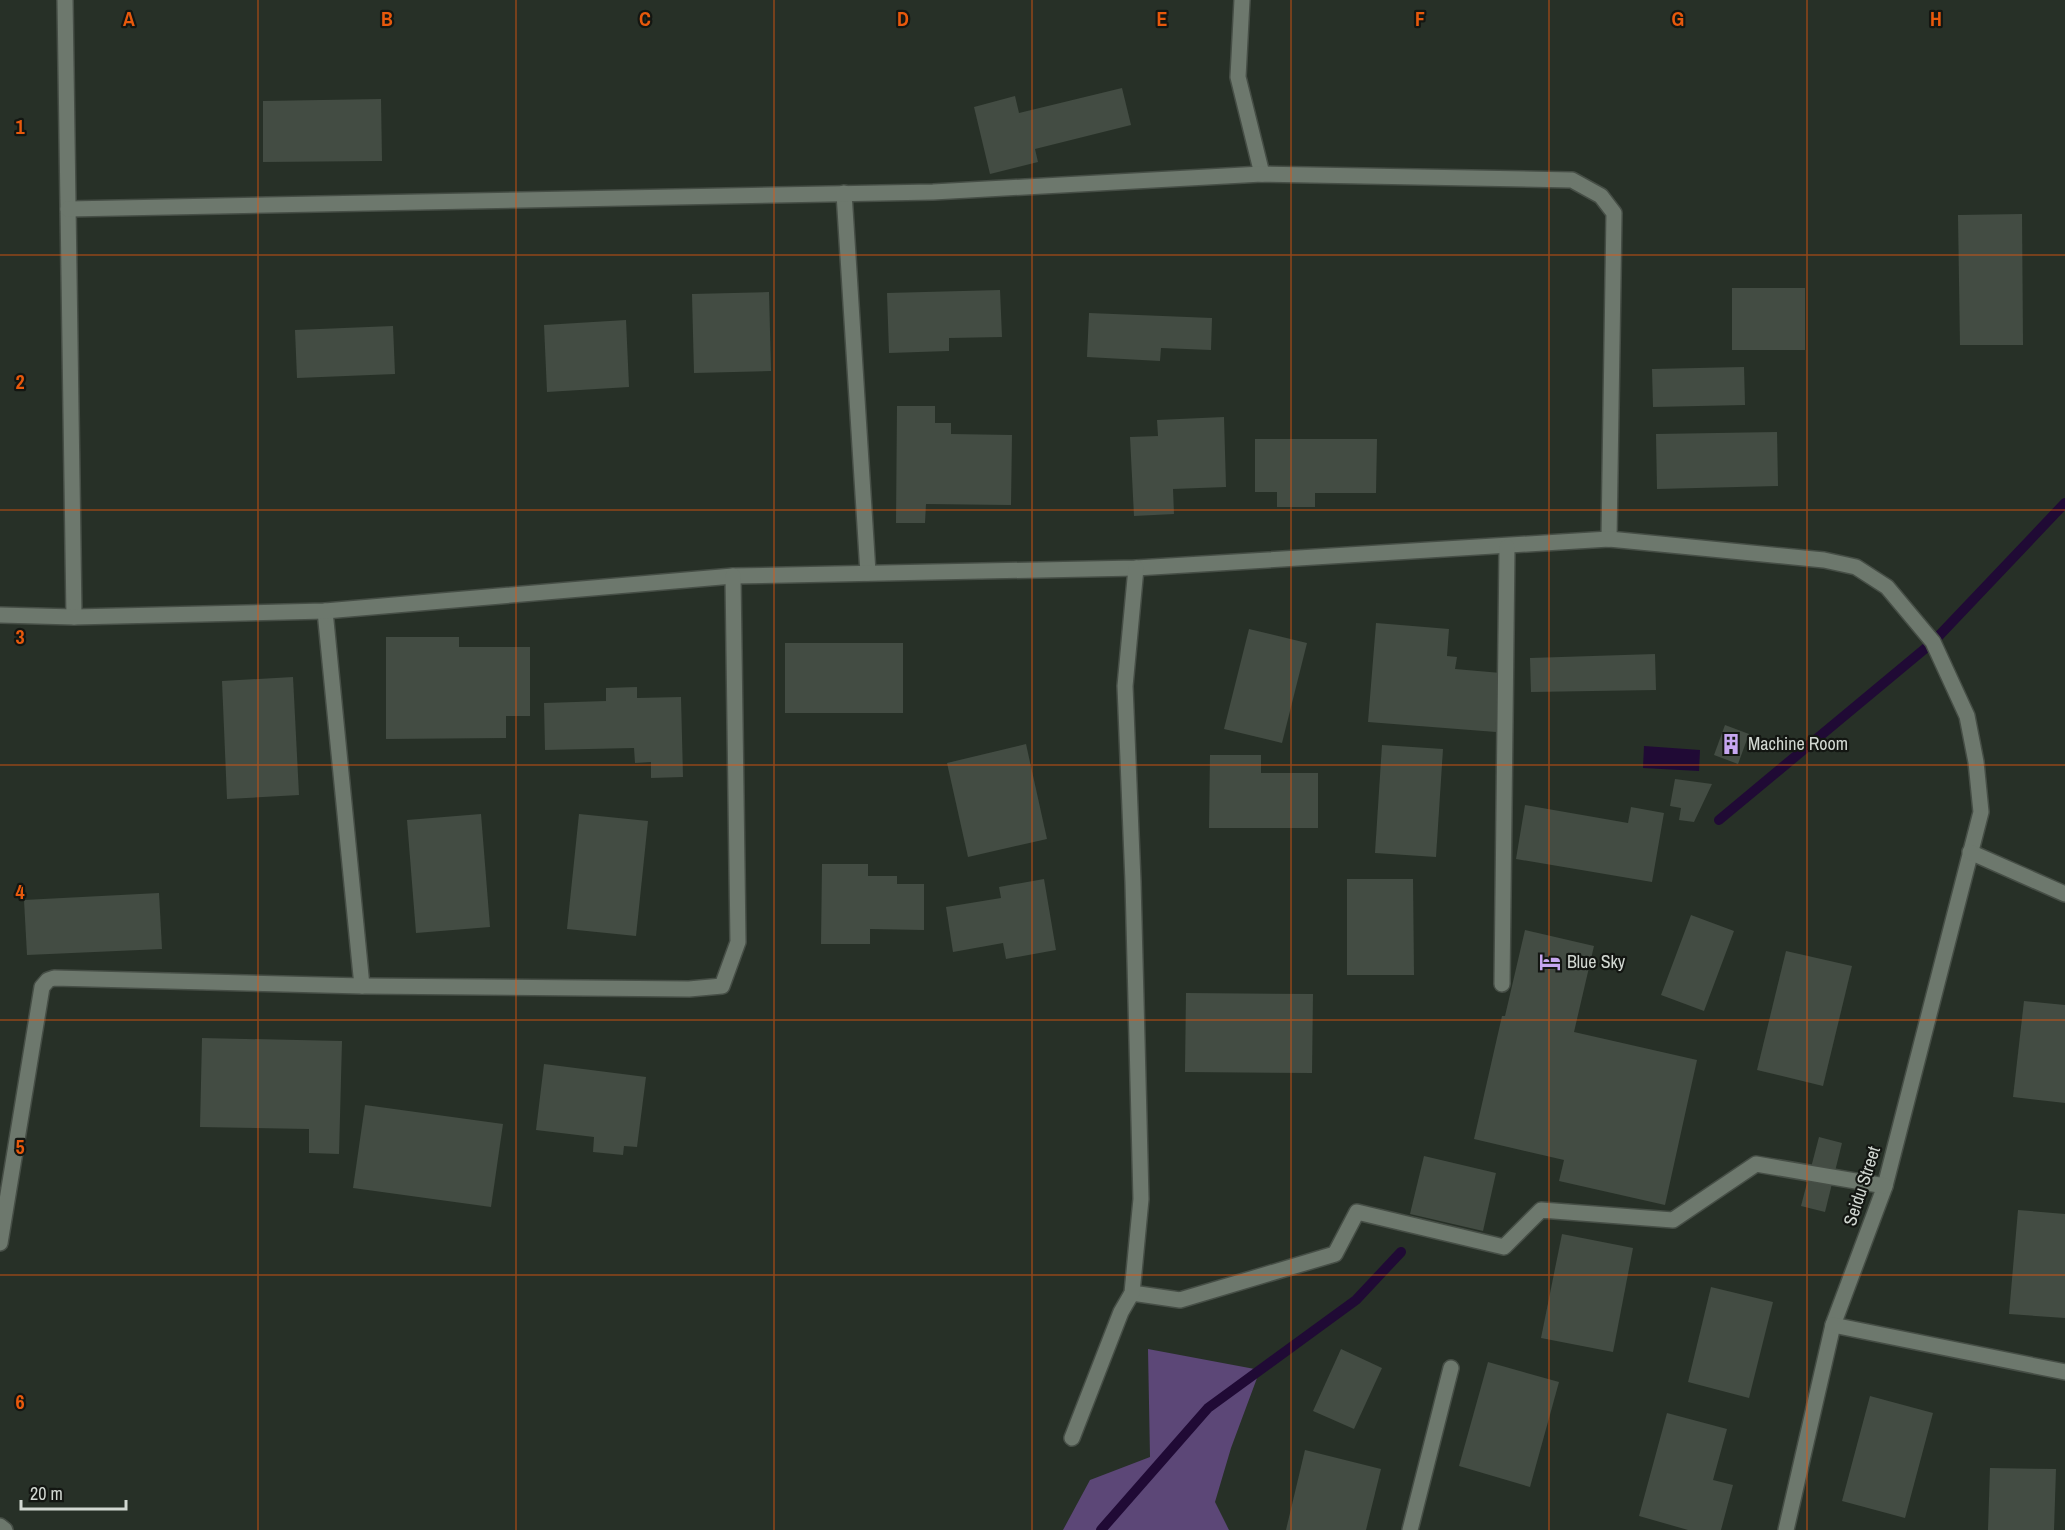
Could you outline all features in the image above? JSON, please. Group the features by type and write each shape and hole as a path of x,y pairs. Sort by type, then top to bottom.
{"street":[{"path":"65,0 74,617"},
{"path":"1242,0 1238,77 1262,174"},
{"path":"68,209 933,192 1262,174 1572,180 1601,196 1614,213 1609,539"},
{"path":"844,193 868,573"},
{"name":"Seidu Street","path":"0,615 74,617 325,611 733,576 1136,568 1508,547 1609,539 1824,560 1856,567 1887,587 1933,642 1967,716 1976,762 1981,812 1885,1186 1833,1325 1786,1530"},
{"path":"1502,984 1508,547"},
{"path":"1072,1438 1121,1312 1132,1293 1141,1199 1133,882 1125,686 1136,568"},
{"path":"0,1243 42,987 48,980 54,978 362,986 689,989 722,986 738,942 733,576"},
{"path":"325,611 362,986"},
{"path":"1970,852 2065,894"},
{"path":"1132,1293 1180,1300 1335,1254 1357,1212 1504,1247 1541,1210 1673,1220 1756,1164 1885,1186"},
{"path":"1833,1325 2065,1372"},
{"path":"1410,1530 1451,1368"},
{"path":"0,1526 5,1530"}],"shaded area":[{"path":"1644,746 1700,750 1699,771 1643,768"},
{"path":"1148,1349 1260,1370 1231,1448 1215,1502 1229,1530 1063,1530 1090,1480 1150,1457"}],"building":[{"path":"1122,88 1131,125 1035,149 1038,162 990,174 974,107 1015,96 1019,113"},
{"path":"381,99 382,161 263,162 263,101"},
{"path":"2022,214 2023,345 1960,345 1958,215"},
{"path":"1732,288 1805,288 1805,350 1732,350"},
{"path":"1000,290 1002,337 949,338 949,351 889,353 887,293"},
{"path":"769,292 771,371 694,373 692,294"},
{"path":"1089,313 1212,318 1211,350 1161,348 1160,361 1087,357"},
{"path":"626,320 629,387 547,392 544,325"},
{"path":"393,326 395,374 297,378 295,330"},
{"path":"1744,367 1745,405 1653,407 1652,369"},
{"path":"897,406 935,406 935,423 951,423 951,434 1012,435 1011,505 926,504 925,523 896,523"},
{"path":"1224,417 1226,487 1173,489 1174,514 1134,516 1130,437 1158,436 1157,420"},
{"path":"1777,432 1778,486 1657,489 1656,434"},
{"path":"1255,439 1377,439 1376,493 1315,493 1315,507 1277,507 1277,492 1255,492"},
{"path":"1376,623 1449,629 1447,656 1457,657 1455,669 1501,673 1496,732 1368,722"},
{"path":"1249,629 1307,643 1282,743 1224,729"},
{"path":"386,637 459,637 459,647 530,647 530,716 506,716 506,738 386,739"},
{"path":"785,643 903,643 903,713 785,713"},
{"path":"1655,654 1656,690 1531,692 1530,658"},
{"path":"293,677 299,795 227,799 222,681"},
{"path":"637,687 637,698 681,697 683,777 651,778 651,762 635,763 634,748 545,750 544,703 606,701 606,688"},
{"name":"Machine Room","path":"1725,725 1749,734 1738,764 1714,755"},
{"path":"1026,744 1047,839 968,857 947,763"},
{"path":"1382,745 1443,749 1436,857 1375,853"},
{"path":"1210,755 1261,755 1261,773 1318,773 1318,828 1209,828"},
{"path":"1675,779 1712,784 1694,822 1679,820 1681,808 1670,806"},
{"path":"1525,805 1628,823 1631,807 1664,813 1652,882 1516,859"},
{"path":"481,814 490,927 416,933 407,820"},
{"path":"579,814 648,821 636,936 567,929"},
{"path":"822,864 868,864 868,876 897,876 897,884 924,884 924,930 870,929 870,944 821,944"},
{"path":"1044,879 1056,950 1006,959 1003,943 953,952 946,907 1001,898 999,887"},
{"path":"1347,879 1413,879 1414,975 1347,975"},
{"path":"159,893 162,949 27,955 24,900"},
{"path":"1691,915 1734,931 1704,1011 1661,995"},
{"path":"1525,930 1594,946 1574,1032 1697,1060 1665,1205 1559,1181 1564,1160 1474,1139 1502,1016 1505,1016"},
{"path":"1786,951 1852,966 1823,1086 1757,1070"},
{"path":"1186,993 1313,994 1312,1073 1185,1072"},
{"path":"2024,1001 2065,1005 2065,1103 2013,1097"},
{"path":"202,1038 342,1041 339,1154 309,1153 309,1129 200,1127"},
{"path":"544,1064 646,1077 637,1147 624,1146 623,1155 593,1152 594,1137 536,1130"},
{"path":"365,1105 503,1124 491,1207 353,1188"},
{"path":"1819,1137 1842,1143 1825,1212 1801,1206"},
{"path":"1424,1156 1496,1173 1483,1231 1410,1214"},
{"path":"2018,1210 2065,1214 2065,1318 2009,1314"},
{"path":"1562,1234 1633,1248 1613,1352 1541,1338"},
{"path":"1711,1287 1773,1302 1749,1398 1688,1382"},
{"path":"1341,1349 1382,1368 1354,1429 1313,1411"},
{"path":"1488,1362 1559,1382 1530,1487 1459,1466"},
{"path":"1870,1396 1933,1413 1905,1518 1842,1501"},
{"path":"1667,1413 1727,1429 1713,1480 1733,1485 1721,1530 1688,1530 1639,1516"},
{"path":"1305,1450 1381,1469 1366,1530 1286,1530"},
{"path":"1990,1468 2056,1469 2054,1530 1988,1530"}],"waterway":[{"path":"1719,820 1933,642 2065,503"},
{"path":"1101,1530 1208,1408 1356,1300 1401,1252"}],"place":[{"name":"Machine Room","path":"1731,744"},
{"name":"Blue Sky","path":"1550,962"}]}
